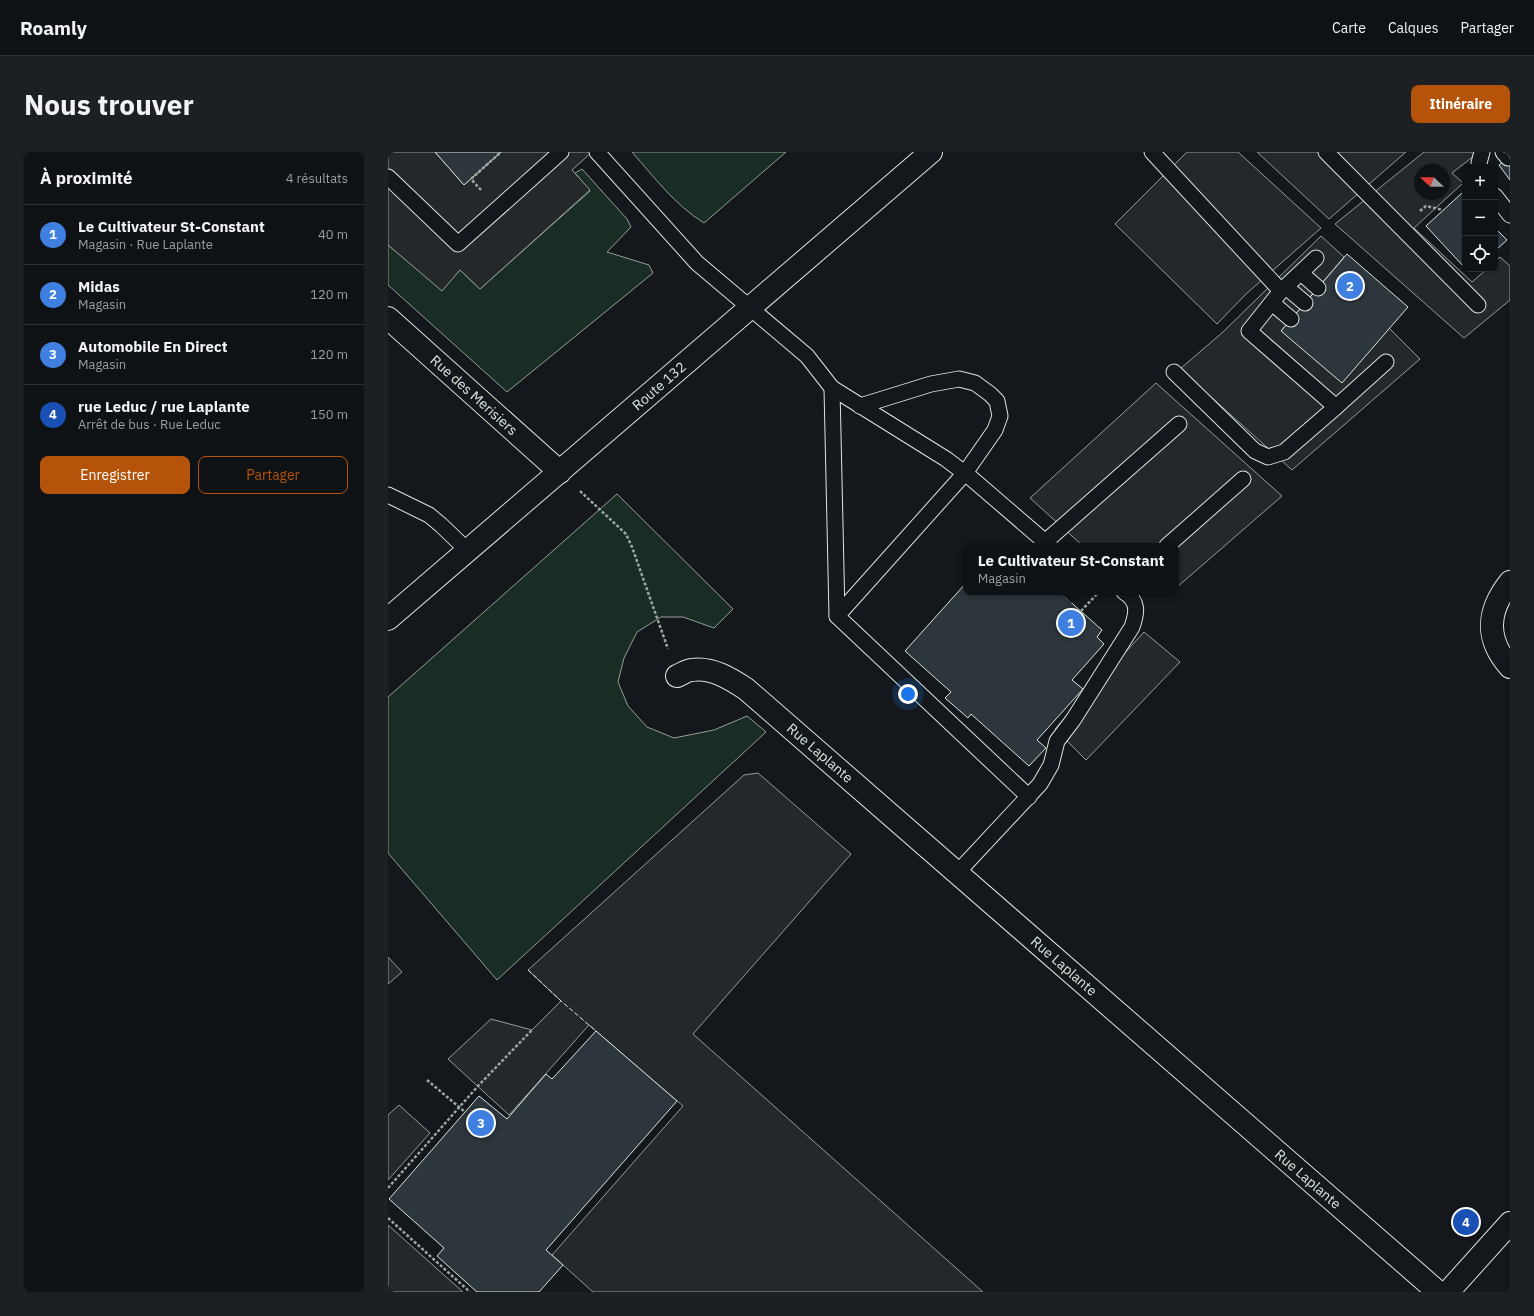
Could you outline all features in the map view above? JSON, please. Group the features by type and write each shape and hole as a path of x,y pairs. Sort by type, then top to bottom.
{"main road":[{"name":"Route 132","path":"388,619 930,152"},
{"name":"Rue des Merisiers","path":"388,318 560,472"},
{"path":"1510,582 1494,611 1491,626 1493,641 1500,654 1510,667"},
{"name":"Rue Laplante","path":"677,676 692,670 708,671 728,678 746,689 1438,1292"},
{"path":"1448,1292 1510,1222"}],"lane":[{"path":"388,177 458,244 561,152"},
{"path":"597,152 697,263 807,356 832,388 946,459 965,473 1046,543"},
{"path":"1152,152 1280,294 1291,319"},
{"path":"1326,152 1478,305"},
{"path":"1479,164 1482,152"},
{"path":"1498,200 1510,215"},
{"path":"1316,258 1280,294 1249,331 1336,407"},
{"path":"1301,273 1318,288"},
{"path":"1280,294 1305,303"},
{"path":"1174,372 1255,450 1268,457 1284,452 1386,362"},
{"path":"837,616 965,473 995,430 1000,416 997,401 975,383 959,379 931,384 860,406"},
{"path":"832,388 837,616 1029,797"},
{"path":"1048,543 1179,424"},
{"path":"1170,543 1243,479"},
{"path":"388,495 429,515 468,550"},
{"path":"957,872 1040,784 1051,765 1057,741 1073,720 1132,627 1137,612 1134,602 1128,595"}],"path":[{"path":"471,179 501,152"},
{"path":"560,472 626,534 632,546 677,676"},
{"path":"1081,611 1096,595"},
{"path":"388,1188 459,1108 532,1030"},
{"path":"427,1080 465,1112"},
{"path":"388,1218 470,1292"}],"green space":[{"path":"632,152 786,152 704,223 693,216 674,199"},
{"path":"582,169 627,219 631,227 607,252 649,265 653,273 507,392 388,285 388,245 442,290 460,270 480,289 590,191 575,173"},
{"path":"617,494 733,609 714,628 683,617 661,617 637,632 624,658 618,682 628,706 647,727 674,738 714,730 747,716 766,732 497,980 388,853 388,697"}],"shaded area":[{"path":"388,152 435,152 464,185 501,152 592,152 572,170 590,190 480,289 460,270 442,291 388,245"},
{"path":"1187,152 1238,152 1321,228 1246,294 1217,324 1115,224"},
{"path":"1257,152 1406,152 1329,219"},
{"path":"1424,152 1479,152 1452,173 1462,182 1462,184 1450,195 1450,164 1414,164 1414,200 1444,200 1414,228 1472,282 1484,272 1498,272 1498,259 1500,257 1510,266 1510,300 1464,338 1335,224"},
{"path":"1321,236 1344,257 1281,331 1389,328 1420,359 1292,470 1180,369 1223,332"},
{"path":"1156,383 1282,496 1179,585 1179,543 1080,543 1030,498"},
{"path":"1144,632 1180,662 1086,760 1055,729"},
{"path":"758,773 851,854 693,1034 983,1292 593,1292 552,1255 683,1106 589,1025 509,1115 448,1059 491,1019 532,1030 561,1001 528,970 744,775"},
{"path":"388,957 402,972 388,984"},
{"path":"399,1105 430,1133 388,1180 388,1115"},
{"path":"388,1225 463,1292 388,1292"}],"building":[{"path":"435,152 501,152 464,185"},
{"path":"1510,157 1510,180 1499,165"},
{"path":"1462,193 1462,265 1426,226"},
{"path":"1498,231 1507,240 1498,248"},
{"path":"1347,254 1408,307 1342,383 1281,331"},
{"path":"963,586 963,595 1067,595 1065,597 1102,630 1097,637 1104,644 1072,680 1083,689 1037,740 1046,748 1029,766 971,714 968,718 945,698 951,692 905,651"},
{"path":"596,1031 677,1101 546,1250 563,1265 539,1292 477,1292 437,1256 444,1248 389,1199 479,1096 507,1119 546,1074 552,1079"}],"fence":[{"path":"528,970 596,1031"}],"place":[{"name":"Midas","path":"1350,286"},
{"name":"Le Cultivateur St-Constant","path":"1071,623"},
{"name":"Automobile En Direct","path":"481,1123"},
{"name":"rue Leduc / rue Laplante","path":"1466,1222"}]}
